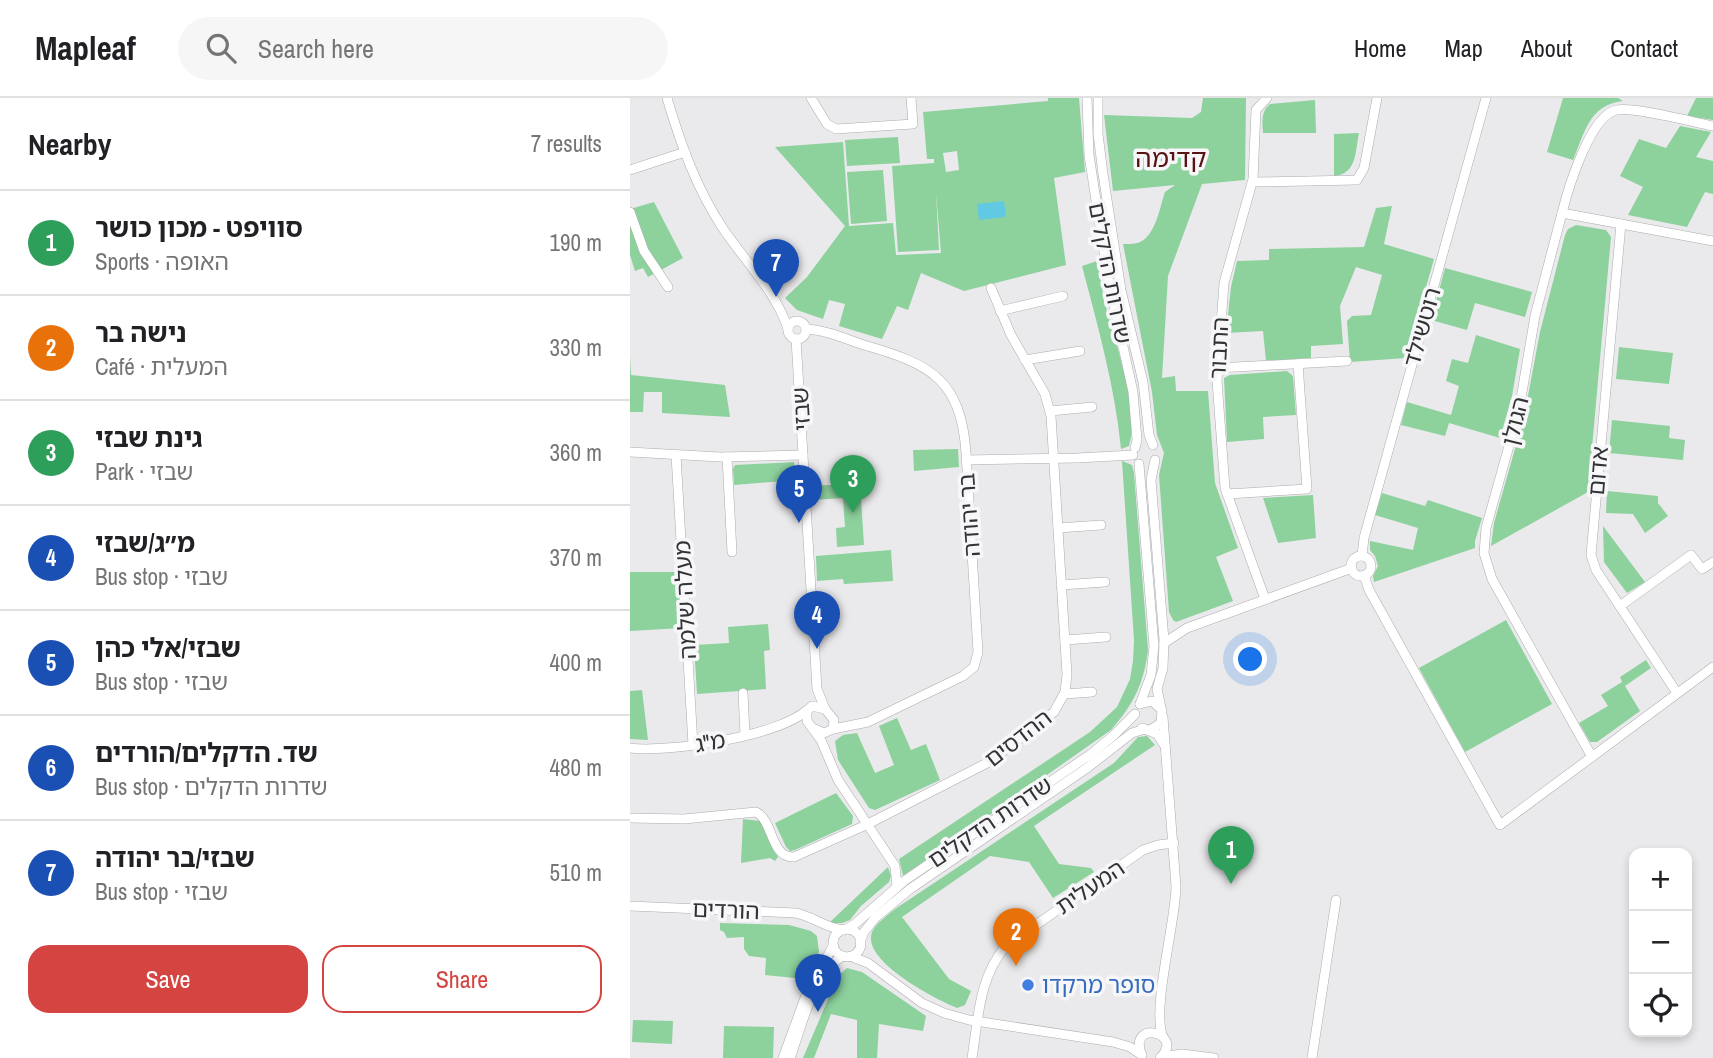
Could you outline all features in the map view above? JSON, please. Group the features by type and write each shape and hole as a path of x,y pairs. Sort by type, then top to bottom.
{"street":[{"path":"667,98 685,152 715,215 779,309 790,335 796,339 803,337 806,329 804,324 779,309"},
{"path":"811,98 827,124 840,130 913,124 911,98"},
{"name":"שדרות הדקלים","path":"1087,98 1089,155 1108,278 1135,400 1137,440 1134,451"},
{"name":"שדרות הדקלים","path":"1098,98 1100,154 1118,276 1140,366 1149,435 1156,451 1151,485 1164,643 1163,668 1157,692 1167,750 1176,903 1160,1007"},
{"name":"התבור","path":"1265,599 1227,494 1223,475 1217,368 1226,275 1253,182 1255,115 1258,106 1267,98"},
{"path":"1253,182 1357,180 1364,168 1377,98"},
{"name":"רוטשילד","path":"1362,556 1364,538 1486,98"},
{"name":"הגולן","path":"1592,757 1492,579 1484,548 1486,528 1519,410 1535,316 1562,213 1573,177 1594,130 1601,119 1611,112 1627,109 1713,126"},
{"path":"630,170 685,152"},
{"path":"630,212 644,251 668,288"},
{"path":"1562,213 1713,241"},
{"name":"אדום","path":"1621,224 1591,552 1595,568 1677,693"},
{"name":"ההדסים","path":"630,818 677,819 758,813 765,820 780,851 789,858 866,825 985,765 1046,720 1058,707 1065,694 1067,681 1050,411 1045,394 1000,311 992,288"},
{"path":"1000,311 1063,296"},
{"path":"788,329 790,324 798,321"},
{"name":"בר יהודה","path":"806,329 890,352 930,372 948,389 959,411 966,460 977,662 972,670 963,676 868,722 832,730"},
{"name":"שבזי","path":"796,339 817,689 829,712"},
{"path":"1025,360 1080,351"},
{"path":"1217,368 1347,361"},
{"path":"1227,494 1307,489 1298,364"},
{"path":"1050,411 1092,407"},
{"path":"966,460 1054,459 1134,451 1142,442 1153,445"},
{"path":"1134,451 1139,464 1154,646 1150,675 1135,714 1138,725 1160,737 1167,750"},
{"path":"630,452 727,457 803,455"},
{"name":"מעלה שלמה","path":"676,455 693,745"},
{"path":"727,457 732,552"},
{"path":"1139,464 1148,466 1155,460"},
{"path":"1058,528 1101,525"},
{"path":"1620,606 1691,555 1702,569 1713,562"},
{"path":"1362,556 1368,559 1371,565 1364,575 1356,574 1352,568 1354,559 1362,556"},
{"path":"1164,643 1175,633 1187,628 1352,568"},
{"path":"1364,575 1368,589 1500,825 1713,667"},
{"path":"1061,585 1105,582"},
{"path":"1162,618 1171,625 1187,628"},
{"path":"1065,640 1106,637"},
{"name":"שבזי","path":"808,709 817,689"},
{"path":"1065,694 1092,692"},
{"path":"743,693 745,734"},
{"path":"1140,704 1152,701 1162,712 1158,726 1147,729"},
{"path":"855,724 842,722 816,706 808,709 806,719 838,780 895,866 897,887"},
{"name":"מ\"ג","path":"630,747 656,749 693,745 745,734 789,722 808,709"},
{"path":"826,753 827,741 834,724 829,712"},
{"name":"שדרות הדקלים","path":"845,930 897,887 1086,757 1135,714"},
{"name":"מ\"ג","path":"789,722 811,726"},
{"path":"811,726 824,733 832,730"},
{"name":"שדרות הדקלים","path":"860,943 875,918 909,889 1087,768 1132,733 1147,729"},
{"name":"המעלית","path":"972,1058 988,975 997,957 1011,941 1143,850 1174,843"},
{"path":"1312,1058 1336,900"},
{"name":"הורדים","path":"630,906 795,912 845,930"},
{"path":"820,923 836,952 875,968 927,1006 950,1015 978,1021 1113,1042 1129,1046 1145,1057"},
{"path":"783,1058 805,998 833,945 835,936 845,930 856,933 875,968"},
{"path":"790,1058 818,986 832,965 857,952 860,943"},
{"path":"1145,1057 1139,1045 1160,1007"},
{"path":"1160,1007 1160,1026 1166,1048 1161,1057"},
{"path":"1113,1042 1133,1040 1156,1033 1163,1037"},
{"path":"1161,1057 1182,1054 1214,1058"}],"green space":[{"path":"1048,98 1079,98 1085,172 1054,178 1066,265 964,291 921,273 908,310 897,306 882,339 839,326 845,304 829,300 823,319 797,310 785,298 807,277 845,226 775,147 843,142 849,226 893,223 896,255 941,253 936,192 939,250 898,252 892,166 934,163 934,159 927,159 923,112 1048,101","holes":["957,151 959,170 946,172 943,153"]},
{"path":"1203,98 1246,98 1245,180 1202,184 1168,276 1162,378 1175,376 1176,391 1208,391 1215,483 1238,548 1216,557 1233,601 1176,622 1169,612 1159,475 1164,453 1157,435 1152,392 1123,244 1140,242 1150,233 1165,192 1175,185 1113,191 1104,115 1192,118 1201,112"},
{"path":"1563,98 1618,98 1623,101 1595,114 1585,130 1573,160 1547,152"},
{"path":"1696,98 1713,98 1713,120 1687,116"},
{"path":"1315,100 1316,133 1263,133 1262,121 1270,104"},
{"path":"1680,126 1711,132 1696,157 1713,161 1713,194 1705,192 1687,227 1628,215 1643,187 1620,176 1639,139 1666,148"},
{"path":"1359,133 1351,167 1334,176 1334,134"},
{"path":"898,137 900,163 847,166 845,140"},
{"path":"883,170 887,221 851,224 847,172"},
{"path":"654,202 683,258 648,277 643,268 635,271 630,255 630,209"},
{"path":"1392,206 1384,244 1434,259 1406,358 1350,362 1347,321 1352,316 1371,315 1382,275 1356,267 1340,306 1343,344 1311,346 1311,358 1266,361 1263,331 1226,333 1237,261 1269,260 1269,249 1364,247 1376,208"},
{"path":"1576,225 1606,230 1611,237 1588,492 1491,546 1494,523 1524,417 1540,332 1565,235 1568,229"},
{"path":"1097,261 1132,414 1129,446 1121,449 1110,380 1082,266"},
{"path":"1445,268 1532,292 1525,317 1475,303 1467,330 1431,320"},
{"path":"1476,335 1520,349 1512,396 1500,438 1449,423 1445,436 1401,425 1407,402 1451,415 1459,386 1446,381 1452,359 1468,363"},
{"path":"1619,347 1673,353 1669,384 1616,379"},
{"path":"630,356 631,375 725,385 730,417 662,413 662,392 644,392 643,412 630,412"},
{"path":"1287,371 1293,376 1296,415 1263,417 1264,439 1227,442 1224,378 1230,375"},
{"path":"1612,420 1670,426 1669,438 1685,440 1683,460 1609,453"},
{"path":"958,449 959,467 914,471 913,450"},
{"path":"1122,461 1132,465 1134,473 1148,650 1144,673 1136,693 1111,730 903,876 899,859 1090,732 1117,707 1130,679 1134,640"},
{"path":"794,462 796,480 734,485 735,465"},
{"path":"860,483 864,545 837,547 836,528 845,527 843,498 813,500 812,486"},
{"path":"1607,491 1658,496 1658,503 1668,516 1645,533 1633,514 1606,513"},
{"path":"1382,493 1425,506 1428,500 1482,518 1475,548 1374,582 1373,576 1378,566 1370,550 1370,541 1413,550 1418,528 1375,515"},
{"path":"1313,495 1316,538 1278,543 1263,498"},
{"path":"1603,526 1645,582 1627,593 1604,562"},
{"path":"891,550 893,581 844,584 843,579 817,581 816,556"},
{"path":"630,572 679,572 682,628 630,631"},
{"path":"1506,620 1552,704 1465,752 1419,668"},
{"path":"768,624 770,650 764,651 766,689 697,694 694,645 729,643 728,627"},
{"path":"1646,660 1651,668 1625,686 1640,711 1597,742 1590,742 1579,723 1608,706 1601,695 1622,682 1620,677"},
{"path":"642,690 648,740 630,739 630,691"},
{"path":"897,718 911,750 926,744 940,780 875,810 869,808 838,760 835,741 843,735 857,733 875,773 894,765 879,726"},
{"path":"1147,736 1155,745 1034,826 1059,864 1091,868 1094,872 1053,898 1029,862 990,856 902,917 949,979 971,991 965,1005 957,1008 918,988 902,978 878,955 872,943 872,932 876,925 895,909 1114,763 1138,737"},
{"path":"836,793 853,816 852,824 790,851 775,823"},
{"path":"743,819 760,821 778,857 775,861 770,858 741,863"},
{"path":"888,867 891,876 889,882 861,906 850,920 829,923"},
{"path":"720,923 789,925 811,931 817,936 819,952 804,979 765,975 766,958 749,956 744,949 744,937 727,938 720,930"},
{"path":"847,968 862,972 926,1016 923,1031 879,1024 877,1058 857,1058 857,1020 831,1014 814,1058 803,1058 838,976"},
{"path":"633,1020 673,1021 672,1044 632,1042"},
{"path":"724,1026 774,1027 773,1058 723,1058"}],"water":[{"path":"1004,201 1006,217 979,220 977,204"}],"place":[{"name":"שבזי/בר יהודה","path":"776,297"},
{"name":"גינת שבזי","path":"853,513"},
{"name":"שבזי/אלי כהן","path":"799,523"},
{"name":"מ״ג/שבזי","path":"817,649"},
{"name":"סוויפט - מכון כושר","path":"1231,884"},
{"name":"נישה בר","path":"1016,966"},
{"name":"סופר מרקדו","path":"1028,985"},
{"name":"שד. הדקלים/הורדים","path":"818,1012"}],"district":[{"name":"קדימה","path":"1171,158"}]}
